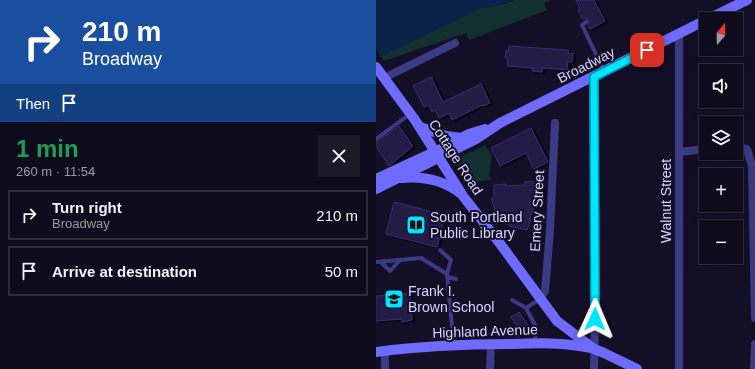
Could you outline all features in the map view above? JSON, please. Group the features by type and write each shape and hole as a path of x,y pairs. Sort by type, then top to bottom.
{"main road":[{"name":"Broadway","path":"723,12 747,0"},
{"name":"Broadway","path":"376,189 399,178 462,138 500,123 699,24"},
{"name":"Cottage Road","path":"379,74 420,127 436,155 463,196 557,321 594,349 637,369"},
{"name":"Broadway","path":"377,177 476,139 500,123"},
{"path":"420,127 446,136 462,138"},
{"path":"399,178 420,178 437,181 463,196"},
{"name":"Highland Avenue","path":"380,351 451,345 534,343 577,345 594,349"}],"street":[{"name":"Walnut Street","path":"679,34 679,369"},
{"path":"379,74 456,43"},
{"path":"594,77 596,254 594,369"},
{"name":"Emery Street","path":"540,299 545,291 550,230 554,124"},
{"path":"743,148 747,149 752,166 755,318"},
{"path":"680,152 699,150"},
{"path":"490,369 491,344"},
{"path":"754,369 755,344"},
{"path":"380,351 385,369"}],"lane":[{"path":"586,22 582,24 604,72"},
{"path":"376,139 411,114"},
{"path":"440,250 451,260 447,276 452,326 451,345"},
{"path":"376,262 422,256 447,276 456,279"},
{"path":"381,262 390,271 400,260"},
{"path":"443,290 449,289"},
{"path":"526,308 540,299"},
{"path":"512,300 526,308 536,327 534,343"}],"green space":[{"path":"376,0 504,4 515,0 552,0 544,3 547,10 469,40 466,33 384,61 376,48"},
{"path":"485,145 492,155 489,174 491,180 469,183 455,160"}],"water":[{"path":"376,0 512,0 494,7 482,8 382,56 376,48"}],"building":[{"path":"576,0 594,0 605,21 590,29 588,25 589,20 582,19"},
{"path":"509,46 568,50 569,54 573,53 572,62 567,62 568,70 542,68 542,72 532,71 533,68 507,66 508,58 505,58 506,50 509,50"},
{"path":"431,77 443,102 481,84 490,103 483,106 482,105 452,120 449,113 439,118 435,110 432,112 429,105 424,107 413,86"},
{"path":"399,126 413,146 389,166 376,146 376,142"},
{"path":"531,128 548,162 534,169 526,153 500,166 491,148"},
{"path":"531,181 539,184 542,189 543,194 539,206 535,205 527,230 513,228 504,222 495,210 491,198 494,198 494,185 525,185 525,182"},
{"name":"South Portland Public Library","path":"394,202 445,215 437,247 386,234"},
{"path":"410,293 412,320 402,322 401,319 376,321 376,296"},
{"path":"519,312 529,326 521,332 511,317"}],"place":[{"name":"South Portland Public Library","path":"416,225"},
{"name":"Frank I. Brown School","path":"394,299"}],"route":[{"path":"595,319 596,227 594,77 647,50"}]}
